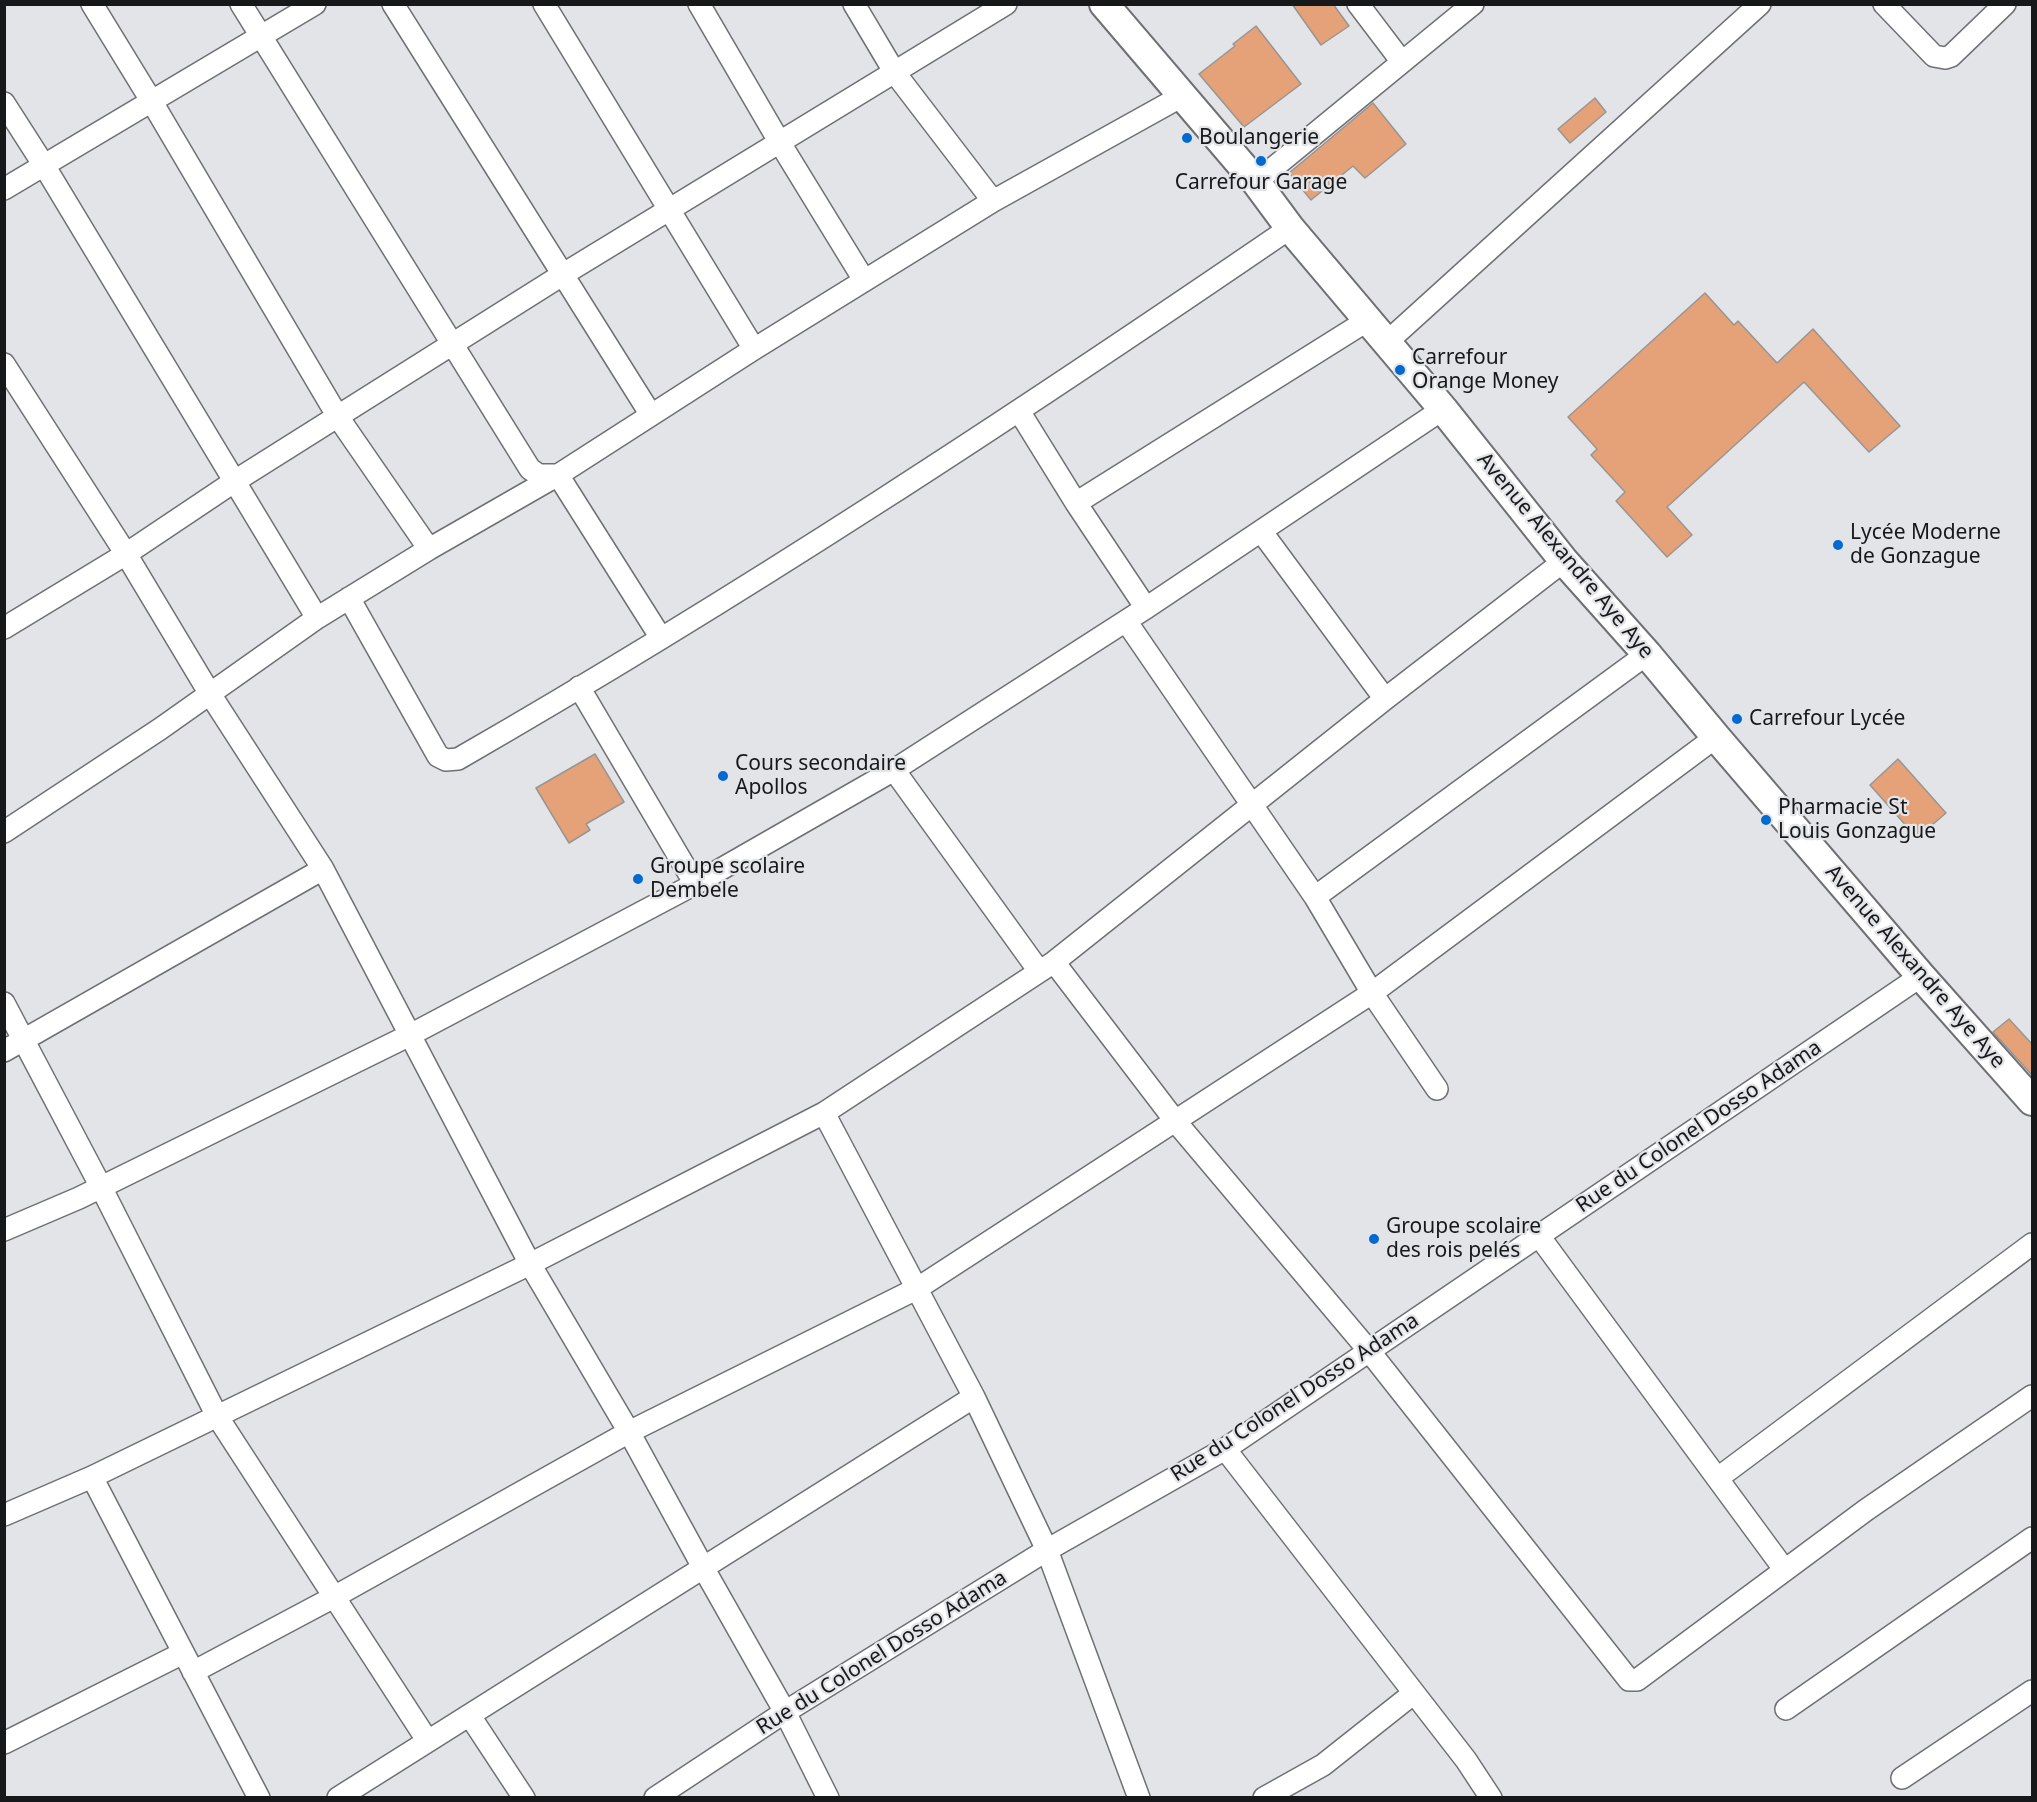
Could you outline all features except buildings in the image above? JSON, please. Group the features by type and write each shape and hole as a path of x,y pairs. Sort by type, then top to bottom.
{"street":[{"path":"92,4 338,417 429,549"},
{"path":"241,4 530,469 539,475 558,475"},
{"path":"4,189 315,4"},
{"path":"393,4 651,415"},
{"path":"544,4 753,349"},
{"path":"699,4 780,143 864,280"},
{"path":"854,4 895,73 993,201"},
{"path":"4,628 126,554 235,481 562,275 1006,4"},
{"name":"Avenue Alexandre Aye Aye","path":"1104,4 1256,182 1290,228 1443,409 1564,561 1647,654 1921,976 2029,1090"},
{"path":"1358,4 1402,62"},
{"path":"1256,182 1473,4"},
{"path":"1387,342 1760,4"},
{"path":"1884,4 1934,56 1945,58 1951,56 2005,4"},
{"path":"4,832 349,598 558,475 753,349 993,201 1182,96"},
{"path":"4,103 45,166 317,618"},
{"path":"349,598 438,756 446,760 458,759 801,553 1019,411 1290,228"},
{"path":"1076,503 1368,320"},
{"path":"4,364 126,554 210,694 323,869 530,1264 629,1432 785,1712 828,1797"},
{"path":"4,1230 101,1187 410,1035 695,884 894,770 1146,608 1443,409"},
{"path":"1019,411 1076,503 1146,608"},
{"path":"558,475 661,638"},
{"path":"1261,531 1385,699"},
{"path":"4,1515 93,1477 530,1264 824,1113 1047,966 1564,561"},
{"path":"1126,621 1315,897 1372,993 1437,1089"},
{"path":"1315,897 1647,654"},
{"path":"579,687 695,884"},
{"path":"193,1672 334,1597 629,1432 918,1288 1372,993 1716,737"},
{"path":"894,770 1047,966 1370,1352 1629,1680 1637,1680 1866,1510 2032,1396"},
{"path":"4,1051 323,869"},
{"name":"Rue du Colonel Dosso Adama","path":"655,1797 785,1712 1047,1550 1225,1449 1921,976"},
{"path":"4,1003 25,1039 217,1416 427,1740"},
{"path":"824,1113 974,1397 1047,1550 1139,1797"},
{"path":"1539,1236 1784,1569"},
{"path":"1718,1478 2032,1244"},
{"path":"338,1797 704,1569 974,1397"},
{"path":"1225,1449 1466,1760 1491,1797"},
{"path":"93,1477 260,1797"},
{"path":"1786,1709 2032,1539"},
{"path":"4,1743 183,1653"},
{"path":"1902,1778 2032,1691"},
{"path":"1264,1797 1323,1765 1414,1694"},
{"path":"470,1716 524,1797"}],"place":[{"name":"Boulangerie","path":"1187,138"},
{"name":"Carrefour Garage","path":"1261,161"},
{"name":"Carrefour Orange Money","path":"1400,370"},
{"name":"Lycée Moderne de Gonzague","path":"1838,545"},
{"name":"Carrefour Lycée","path":"1737,719"},
{"name":"Cours secondaire Apollos","path":"723,776"},
{"name":"Pharmacie St Louis Gonzague","path":"1766,820"},
{"name":"Groupe scolaire Dembele","path":"638,879"},
{"name":"Groupe scolaire des rois pelés","path":"1374,1239"}]}
